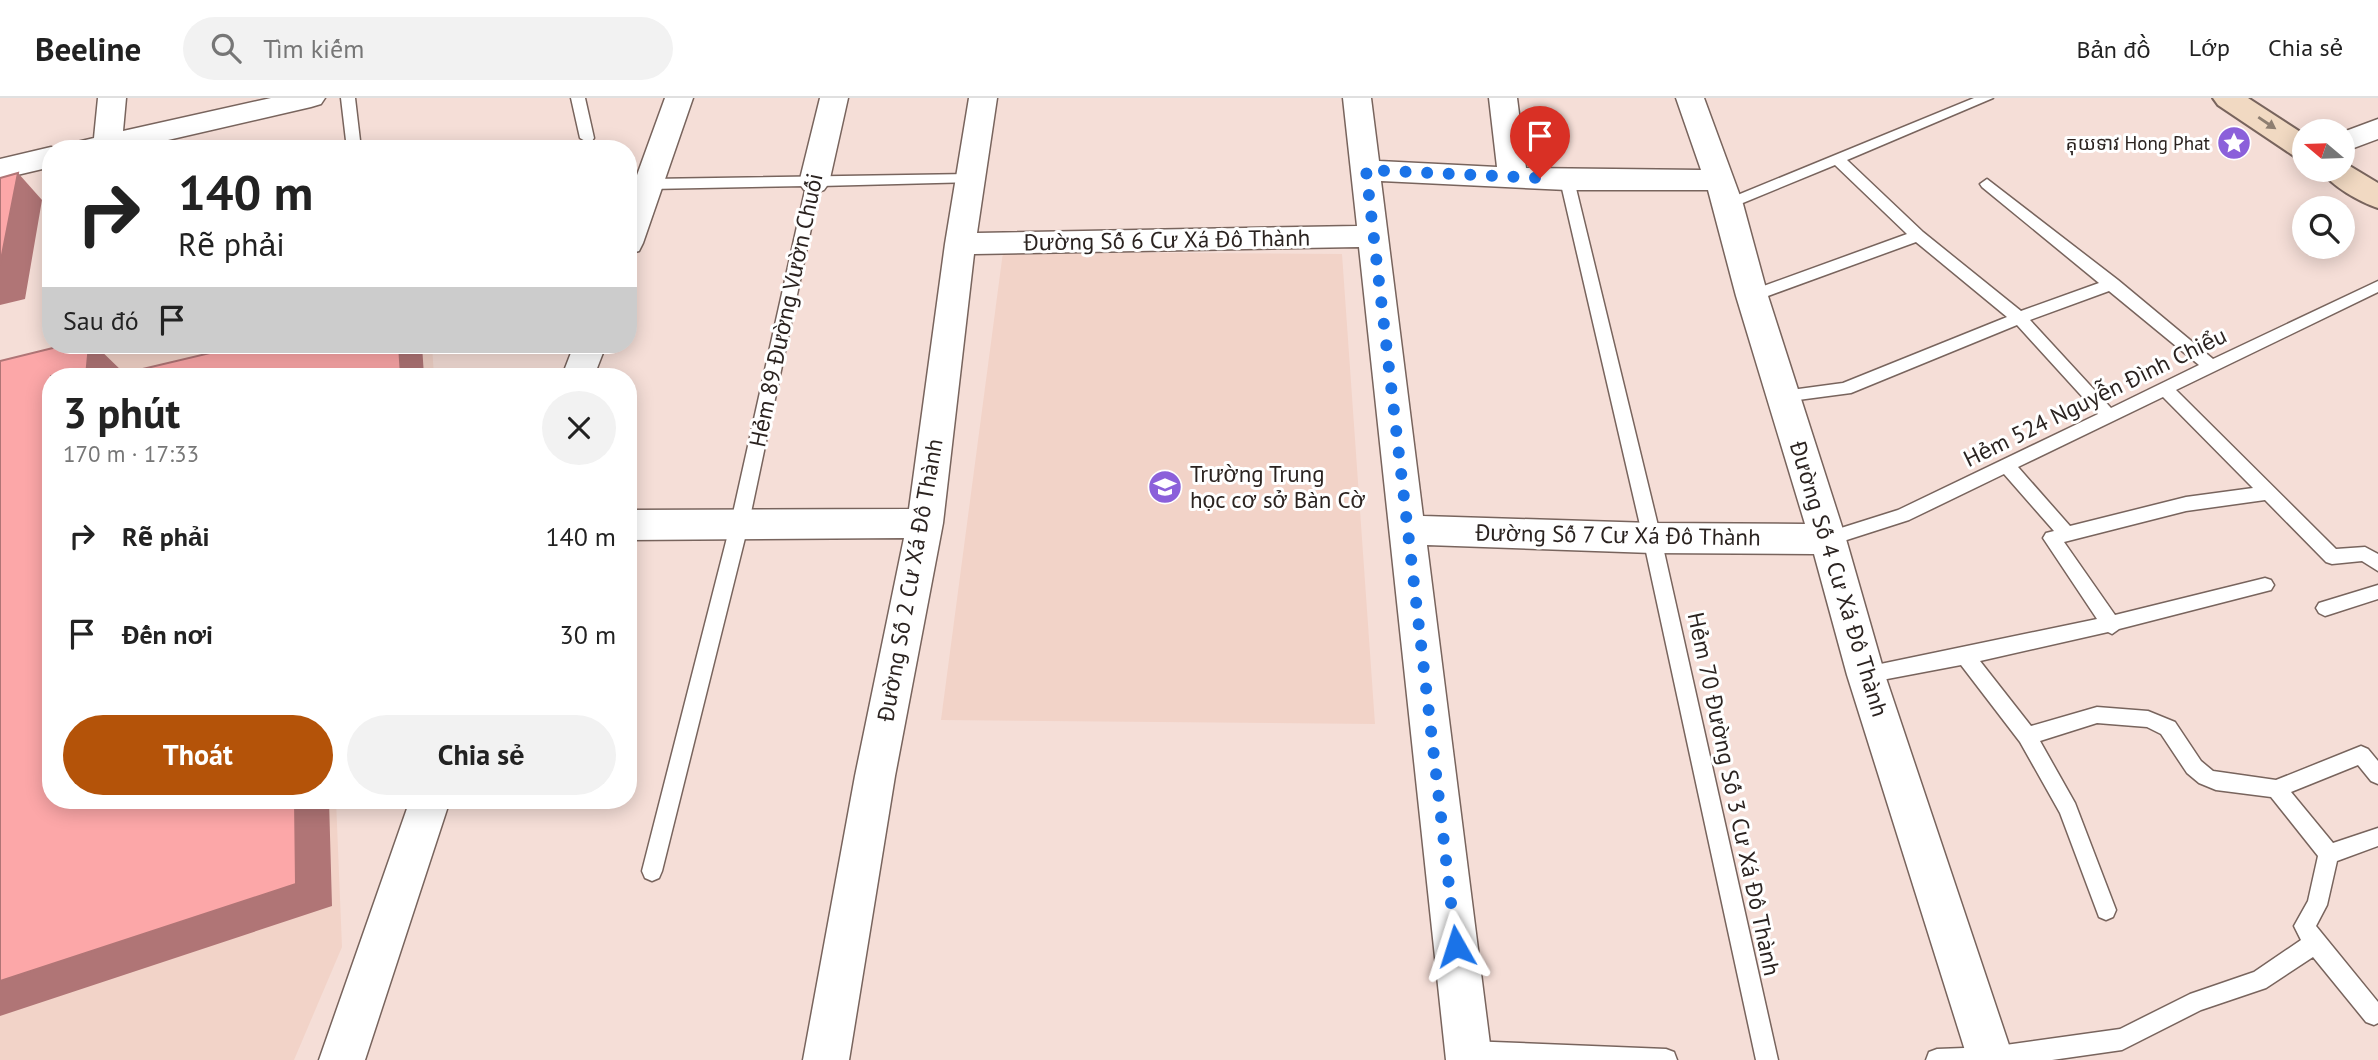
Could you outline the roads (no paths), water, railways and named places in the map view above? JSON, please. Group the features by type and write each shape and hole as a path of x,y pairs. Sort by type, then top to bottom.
{"main road":[{"path":"2228,98 2292,140"},
{"path":"2355,182 2378,197"}],"street":[{"path":"103,140 112,98"},
{"path":"131,140 311,98"},
{"path":"637,219 679,98"},
{"name":"Hẻm 89 Đường Vườn Chuối","path":"814,183 834,98"},
{"name":"Ðường Số 2 Cư Xá Đô Thành","path":"826,1060 865,828 925,523 960,244 984,98"},
{"path":"1357,98 1468,1056"},
{"path":"1503,98 1513,177"},
{"name":"Ðường Số 4 Cư Xá Đô Thành","path":"1690,98 1723,192 1752,296 1828,539 1866,675 1991,1059"},
{"path":"2356,138 2378,128"},
{"path":"0,169 42,159"},
{"path":"1366,170 1567,180 1723,192"},
{"name":"Đường Số 6 Cư Xá Đô Thành","path":"960,244 1373,236"},
{"path":"637,525 740,522 925,523"},
{"name":"Đường Số 7 Cư Xá Đô Thành","path":"1408,530 1652,538 1828,539"},
{"path":"342,1060 427,809"}],"lane":[{"path":"348,98 353,140"},
{"path":"578,98 587,138"},
{"path":"1723,192 1837,159 1986,98"},
{"path":"1837,159 1918,236 2020,318 2109,416"},
{"path":"650,184 970,179"},
{"name":"Hẻm 70 Ðường Số 3 Cư Xá Đô Thành","path":"1567,180 1652,538 1767,1060"},
{"name":"Hẻm 89 Đường Vườn Chuối","path":"652,871 740,522 814,183"},
{"path":"1987,184 2211,366"},
{"path":"1752,296 1918,236"},
{"path":"1783,396 1845,389 2020,318 2113,284"},
{"name":"Hẻm 524 Nguyễn Ðình Chiểu","path":"1828,539 1903,515 2378,286"},
{"path":"2165,389 2332,557 2365,554 2378,564"},
{"path":"2006,464 2067,534"},
{"path":"2112,626 2052,538 2153,510 2232,495 2269,493"},
{"path":"1866,675 2112,626 2265,585"},
{"path":"2325,608 2378,592"},
{"path":"1966,657 2026,736 2068,809 2106,909"},
{"path":"2026,736 2098,715 2148,719 2168,728 2194,766 2206,777 2216,781 2276,789 2361,755 2378,775"},
{"path":"2276,789 2329,854"},
{"path":"2329,854 2378,837"},
{"path":"2329,854 2318,905 2304,926 2374,1014"},
{"path":"1937,1060 1991,1059 2122,1039 2197,1001 2259,981 2315,943"},
{"path":"1468,1056 1666,1060"}],"place":[{"name":"គុយទាវ Hong Phat","path":"2234,143"},
{"name":"Trường Trung học cơ sở Bàn Cờ","path":"1165,487"}]}
